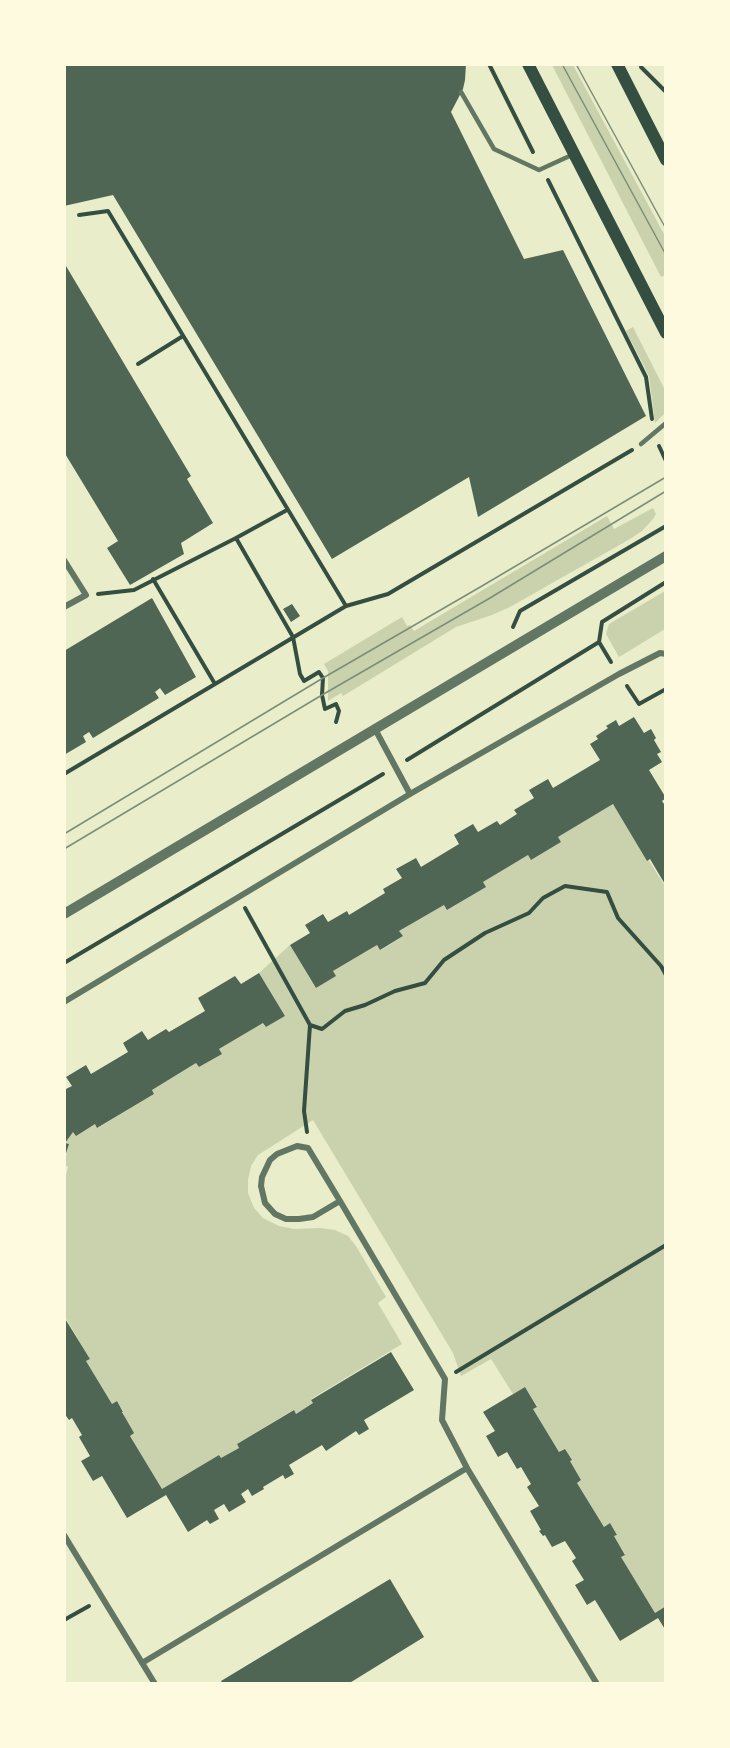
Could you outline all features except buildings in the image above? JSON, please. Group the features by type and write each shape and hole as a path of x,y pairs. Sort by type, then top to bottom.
{"main road":[{"path":"528,64 666,333"},
{"path":"616,64 666,160"}],"street":[{"path":"64,914 666,556"},
{"path":"64,560 86,595 64,608"},
{"path":"64,1002 410,794 619,674 663,653"},
{"path":"375,728 410,794"},
{"path":"340,1201 313,1216 299,1220 286,1219 275,1214 266,1203 261,1186 262,1177 270,1160 287,1149 297,1146 309,1148 445,1378 442,1420 467,1468 597,1683"},
{"path":"142,1662 467,1468"},
{"path":"64,1535 155,1683"}],"lane":[{"path":"461,92 494,149 538,170 574,154"},
{"path":"642,444 666,423"},
{"path":"663,653 666,648"}],"path":[{"path":"489,64 646,377 653,435 666,461"},
{"path":"638,64 666,92"},
{"path":"79,215 108,211 346,606"},
{"path":"138,364 183,336"},
{"path":"64,774 346,606 388,594 642,444"},
{"path":"86,595 134,590 287,510"},
{"path":"502,653 520,611 666,526"},
{"path":"236,538 293,637 300,674 304,681 319,672 323,678 322,695 325,709 336,704 339,711 336,722"},
{"path":"153,579 215,684"},
{"path":"666,582 602,622 599,642 639,704 666,689"},
{"path":"64,963 396,767 599,642"},
{"path":"310,1025 322,1029 345,1011 365,1005 395,991 425,983 444,960 485,933 529,913 543,898 565,886 607,892 618,918 661,966 666,975"},
{"path":"239,896 310,1025 304,1111 309,1148"},
{"path":"445,1378 666,1245"},
{"path":"64,1620 103,1598"}],"green space":[{"path":"552,65 573,65 665,236 665,275 661,277"},
{"path":"633,327 665,390 665,413 655,423 649,376 626,331"},
{"path":"653,508 656,514 653,519 642,531 630,539 510,607 456,627 343,696 341,693 328,701 328,671 324,664 402,617 407,626 410,625 414,631 607,516 614,529"},
{"path":"665,591 665,629 619,657 606,634 609,624"},
{"path":"613,804 665,886 665,1606 655,1613 621,1557 625,1554 614,1536 617,1535 610,1523 604,1527 577,1483 581,1480 571,1460 559,1452 533,1409 537,1406 525,1387 513,1394 491,1359 461,1376 453,1353 313,1120 258,1155 251,1166 248,1193 254,1208 263,1218 279,1226 294,1229 335,1230 348,1236 386,1297 378,1303 402,1344 311,1399 313,1403 296,1414 293,1410 237,1444 239,1448 221,1458 219,1455 162,1489 130,1436 123,1411 117,1401 112,1404 86,1361 90,1359 65,1317 64,1183 68,1167 64,1164 69,1144 65,1143 68,1137 73,1132 95,1124 98,1128 154,1094 152,1090 196,1063 199,1067 221,1054 219,1049 263,1023 266,1027 285,1016 259,973 290,945 316,988 335,976 333,971 377,945 381,950 402,937 399,931 444,905 448,910 485,887 483,882 528,855 531,860 561,842 558,837"}],"tram line":[{"path":"562,64 666,255"},
{"path":"576,64 666,229"},
{"path":"64,834 323,678 666,477"},
{"path":"64,849 490,598 666,491"}]}
